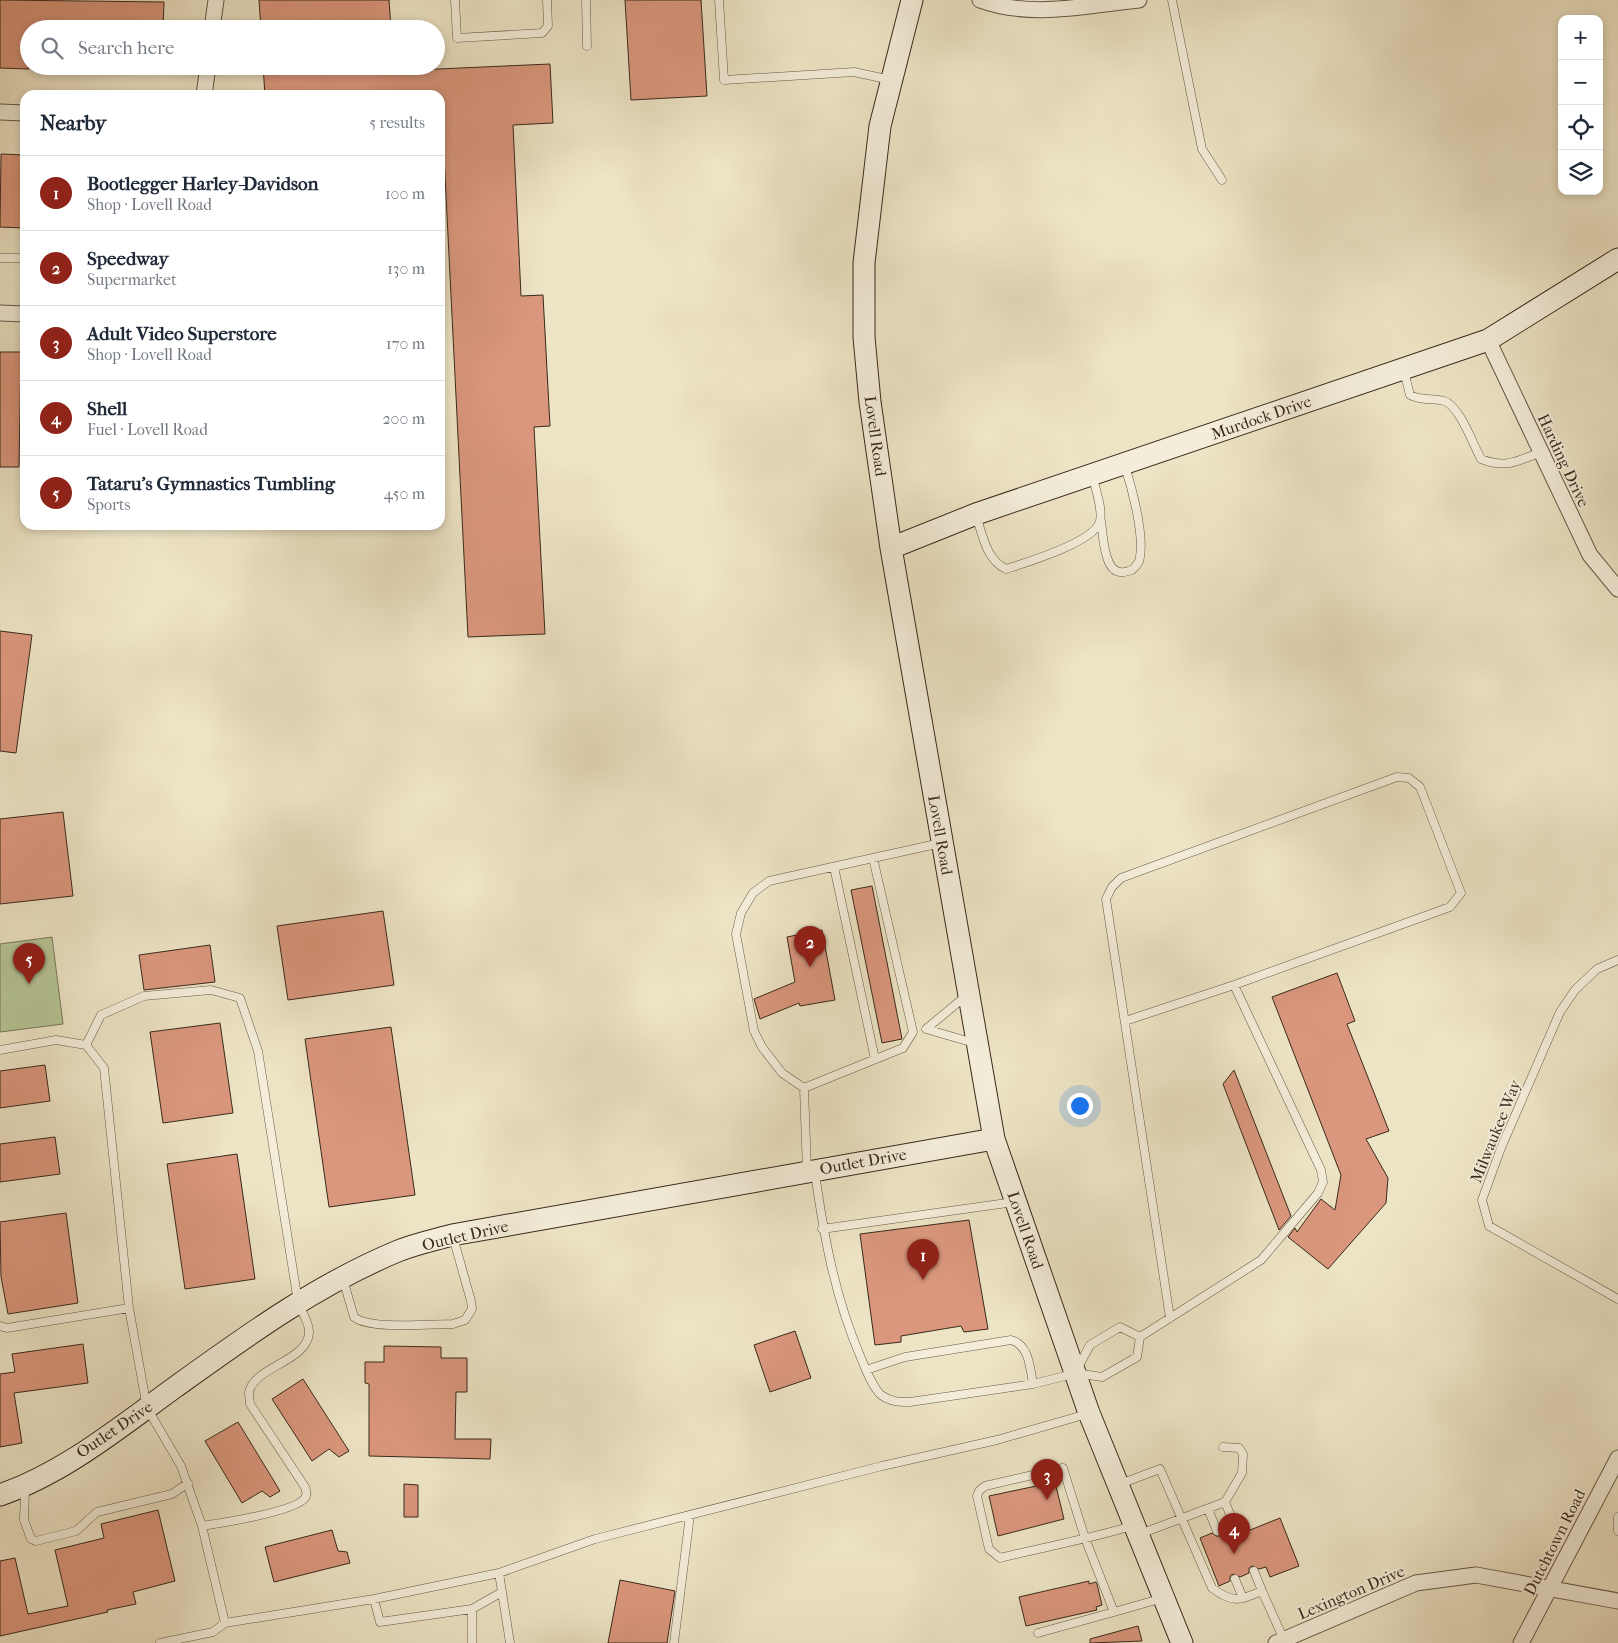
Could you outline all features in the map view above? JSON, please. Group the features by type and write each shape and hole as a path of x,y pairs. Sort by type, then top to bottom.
{"main road":[{"name":"Lovell Road","path":"912,0 890,80 878,136 864,263 864,337 870,402 891,548 994,1139 1089,1413 1182,1643"},
{"name":"Murdock Drive","path":"891,548 976,514 1488,340 1618,259"},
{"name":"Outlet Drive","path":"0,1495 25,1487 90,1447 298,1302 342,1277 399,1251 452,1235 994,1139"}],"street":[{"path":"213,20 216,0"},
{"path":"980,0 999,7 1052,11 1139,0"},
{"path":"205,90 207,75"},
{"path":"0,112 20,113"},
{"path":"0,313 20,314"},
{"name":"Harding Drive","path":"1488,340 1590,555 1618,590"},
{"name":"Dutchtown Road","path":"1521,1643 1618,1460"},
{"name":"Lexington Drive","path":"1282,1642 1416,1583 1476,1575 1618,1601"}],"lane":[{"path":"456,0 457,38 542,33 548,26 547,0"},
{"path":"586,0 587,46"},
{"path":"719,0 724,80 854,72 890,80"},
{"path":"1172,0 1202,149 1222,180"},
{"path":"0,258 20,258"},
{"path":"1403,369 1410,395 1417,399 1449,402 1456,410 1481,459 1494,465 1507,465 1541,452"},
{"path":"1092,474 1107,561 1113,570 1120,572 1132,570 1140,558 1140,547 1135,499 1124,464"},
{"path":"976,514 988,551 997,565 1006,569 1039,560 1090,534 1098,528 1100,519"},
{"path":"1125,1021 1234,985 1450,906 1460,893 1420,787 1409,778 1397,777 1121,878 1112,887 1106,899 1170,1318"},
{"path":"804,1088 782,1073 762,1047 754,1031 736,934 741,913 753,893 769,881 942,843"},
{"path":"804,1088 903,1048 913,1032 873,858"},
{"path":"834,867 875,1059"},
{"name":"Milwaukee Way","path":"1618,960 1597,970 1575,990 1560,1012 1500,1148 1482,1200 1489,1226 1618,1299"},
{"path":"804,1088 811,1170 835,1286 851,1336 866,1370 880,1394 894,1402 910,1402 1033,1384 1075,1373 1102,1377 1136,1358 1140,1337 1261,1260 1318,1193 1323,1182 1321,1170 1234,985"},
{"path":"86,1045 101,1015 144,996 210,990 240,998 258,1051 298,1302 309,1330 307,1341 298,1352 256,1380 249,1391 250,1404 300,1478 307,1494 304,1499 291,1507 232,1522 202,1526"},
{"path":"913,1032 926,1029 969,994"},
{"path":"926,1029 977,1044"},
{"path":"0,1050 56,1040 86,1045 104,1068 129,1308 147,1408 181,1466 188,1483 200,1518 225,1623"},
{"path":"822,1226 1016,1201"},
{"path":"342,1277 354,1316 359,1321 373,1323 453,1324 465,1320 472,1309 471,1300 452,1235"},
{"path":"0,1326 7,1328 129,1308"},
{"path":"1075,1373 1090,1345 1120,1327 1140,1337"},
{"path":"866,1370 899,1358 1011,1340 1019,1342 1024,1348 1033,1384"},
{"path":"160,1643 213,1632 225,1623 374,1599 499,1573 595,1539 882,1466 997,1440 1089,1413"},
{"path":"1114,1612 1085,1538 1063,1468 985,1486 979,1490 977,1496 989,1549 1000,1558 1085,1538 1136,1530 1182,1519 1225,1502 1242,1473 1243,1454 1239,1448 1224,1447"},
{"path":"1118,1485 1160,1469 1212,1588 1222,1596 1235,1601 1262,1590"},
{"path":"25,1487 24,1520 31,1539 36,1541 76,1531 97,1512 172,1494 188,1483"},
{"path":"1225,1502 1234,1524"},
{"path":"1208,1509 1217,1531"},
{"path":"674,1643 690,1515"},
{"path":"1618,1518 1618,1530"},
{"path":"1254,1572 1282,1642"},
{"path":"499,1573 510,1643"},
{"path":"1235,1579 1243,1598"},
{"path":"374,1599 380,1622 472,1609 502,1592"},
{"path":"1038,1633 1164,1597"},
{"path":"472,1609 472,1643"}],"green space":[{"path":"52,937 63,1024 0,1032 0,944"}],"building":[{"path":"0,0 164,2 163,20 20,20 20,69 0,68"},
{"path":"259,0 389,0 390,20 260,20"},
{"path":"625,0 701,0 707,96 631,100"},
{"path":"550,64 553,123 513,125 521,296 543,295 550,426 534,427 545,634 468,637 445,175 445,90 265,90 264,75 445,75 445,69"},
{"path":"1,154 20,155 20,228 0,227"},
{"path":"0,352 20,352 19,467 0,467"},
{"path":"0,631 32,635 16,753 0,751"},
{"path":"63,812 73,896 0,904 0,819"},
{"path":"872,886 902,1039 882,1043 851,890"},
{"path":"383,911 394,985 288,1000 277,926"},
{"path":"822,930 835,1000 800,1006 799,1003 760,1019 754,999 795,982 787,937"},
{"path":"210,945 215,982 144,990 139,955"},
{"path":"1337,973 1355,1021 1347,1024 1389,1131 1366,1139 1388,1178 1386,1203 1328,1269 1288,1237 1295,1228 1297,1232 1321,1199 1335,1210 1341,1175 1272,997"},
{"path":"220,1023 233,1113 163,1123 150,1032"},
{"path":"391,1027 415,1195 329,1207 305,1039"},
{"path":"45,1065 50,1101 0,1108 0,1071"},
{"path":"1234,1070 1291,1216 1279,1230 1223,1084"},
{"path":"55,1137 60,1174 0,1182 0,1144"},
{"path":"237,1154 255,1279 185,1289 167,1164"},
{"path":"66,1213 78,1303 8,1314 1,1277 0,1222"},
{"path":"969,1220 988,1329 964,1332 961,1326 901,1336 901,1342 875,1345 860,1234"},
{"path":"795,1331 811,1378 770,1392 754,1345"},
{"path":"83,1344 88,1383 14,1393 22,1443 0,1447 0,1374 15,1372 12,1354"},
{"path":"384,1346 441,1347 441,1358 467,1358 467,1392 456,1392 455,1439 491,1439 490,1459 369,1456 369,1384 365,1383 365,1362 384,1362"},
{"path":"303,1379 349,1451 339,1457 329,1449 312,1461 272,1399"},
{"path":"238,1422 280,1491 270,1497 262,1491 242,1503 205,1441"},
{"path":"1055,1482 1064,1519 998,1536 989,1496"},
{"path":"404,1484 418,1485 418,1517 404,1517"},
{"path":"158,1510 175,1581 133,1592 136,1604 0,1636 0,1561 15,1558 28,1614 68,1606 55,1550 104,1538 101,1524"},
{"path":"1280,1518 1299,1566 1270,1577 1266,1567 1259,1569 1252,1566 1249,1568 1249,1573 1240,1577 1233,1574 1230,1576 1230,1581 1219,1586 1200,1538 1212,1533 1220,1536 1222,1528 1229,1526 1233,1529 1237,1528 1240,1534"},
{"path":"332,1530 338,1551 347,1552 350,1563 274,1582 265,1547"},
{"path":"620,1580 675,1591 667,1643 608,1643"},
{"path":"1089,1581 1089,1584 1096,1582 1097,1584 1102,1605 1096,1607 1097,1610 1026,1626 1019,1597"},
{"path":"1138,1626 1142,1641 1090,1643 1090,1639"}],"place":[{"name":"Speedway","path":"810,967"},
{"name":"Tataru's Gymnastics Tumbling","path":"29,984"},
{"name":"Bootlegger Harley-Davidson","path":"923,1280"},
{"name":"Adult Video Superstore","path":"1047,1500"},
{"name":"Shell","path":"1234,1554"}]}
